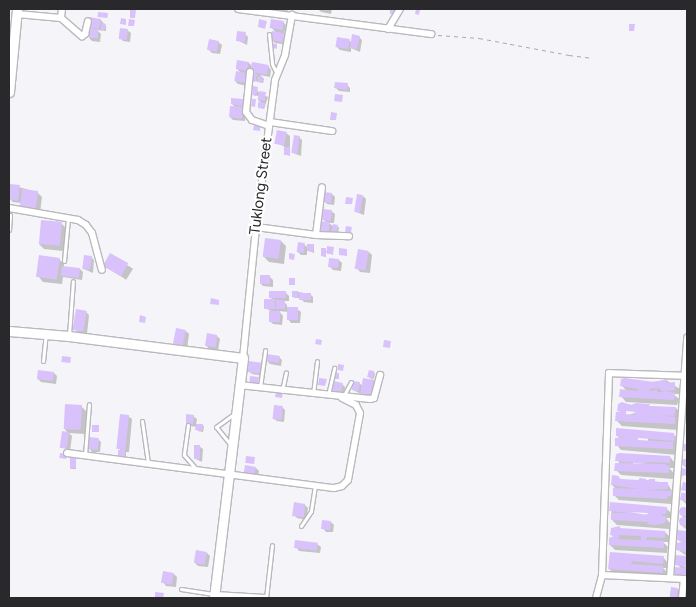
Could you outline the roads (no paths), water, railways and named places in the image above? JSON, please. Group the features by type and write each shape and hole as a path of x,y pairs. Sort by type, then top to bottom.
{"street":[{"path":"61,18 62,9"},
{"path":"238,9 431,34"},
{"path":"388,29 400,9"},
{"path":"9,92 17,11 61,18 82,36 85,34 88,21"},
{"name":"Tuklong Street","path":"242,358 256,227 277,74 285,55 292,15"},
{"path":"250,72 246,112 252,120 270,124 332,131"},
{"path":"316,235 322,187"},
{"path":"10,211 68,218 78,220 86,225 92,232 102,270"},
{"path":"256,227 316,235 349,236"},
{"path":"9,331 69,336 242,358 214,596 266,598"},
{"path":"670,578 687,338"},
{"path":"596,598 602,575 609,373 685,376"},
{"path":"239,385 342,398 374,398 380,375"},
{"path":"67,453 334,488 342,486 348,480 351,472 360,413 356,405 342,398"},
{"path":"602,575 684,579 682,598"}],"lane":[{"path":"269,34 272,64 277,74"},
{"path":"9,230 10,211"},
{"path":"64,261 68,218"},
{"path":"69,336 73,281"},
{"path":"43,361 46,334"},
{"path":"260,388 265,350"},
{"path":"313,394 317,361"},
{"path":"328,396 329,384 334,368"},
{"path":"282,391 286,372"},
{"path":"342,398 351,382"},
{"path":"85,455 89,404"},
{"path":"231,446 216,427 235,414"},
{"path":"142,420 148,463"},
{"path":"188,425 184,455 196,469"},
{"path":"301,526 311,511 315,485"},
{"path":"266,598 272,545"},
{"path":"181,589 214,596"}]}
